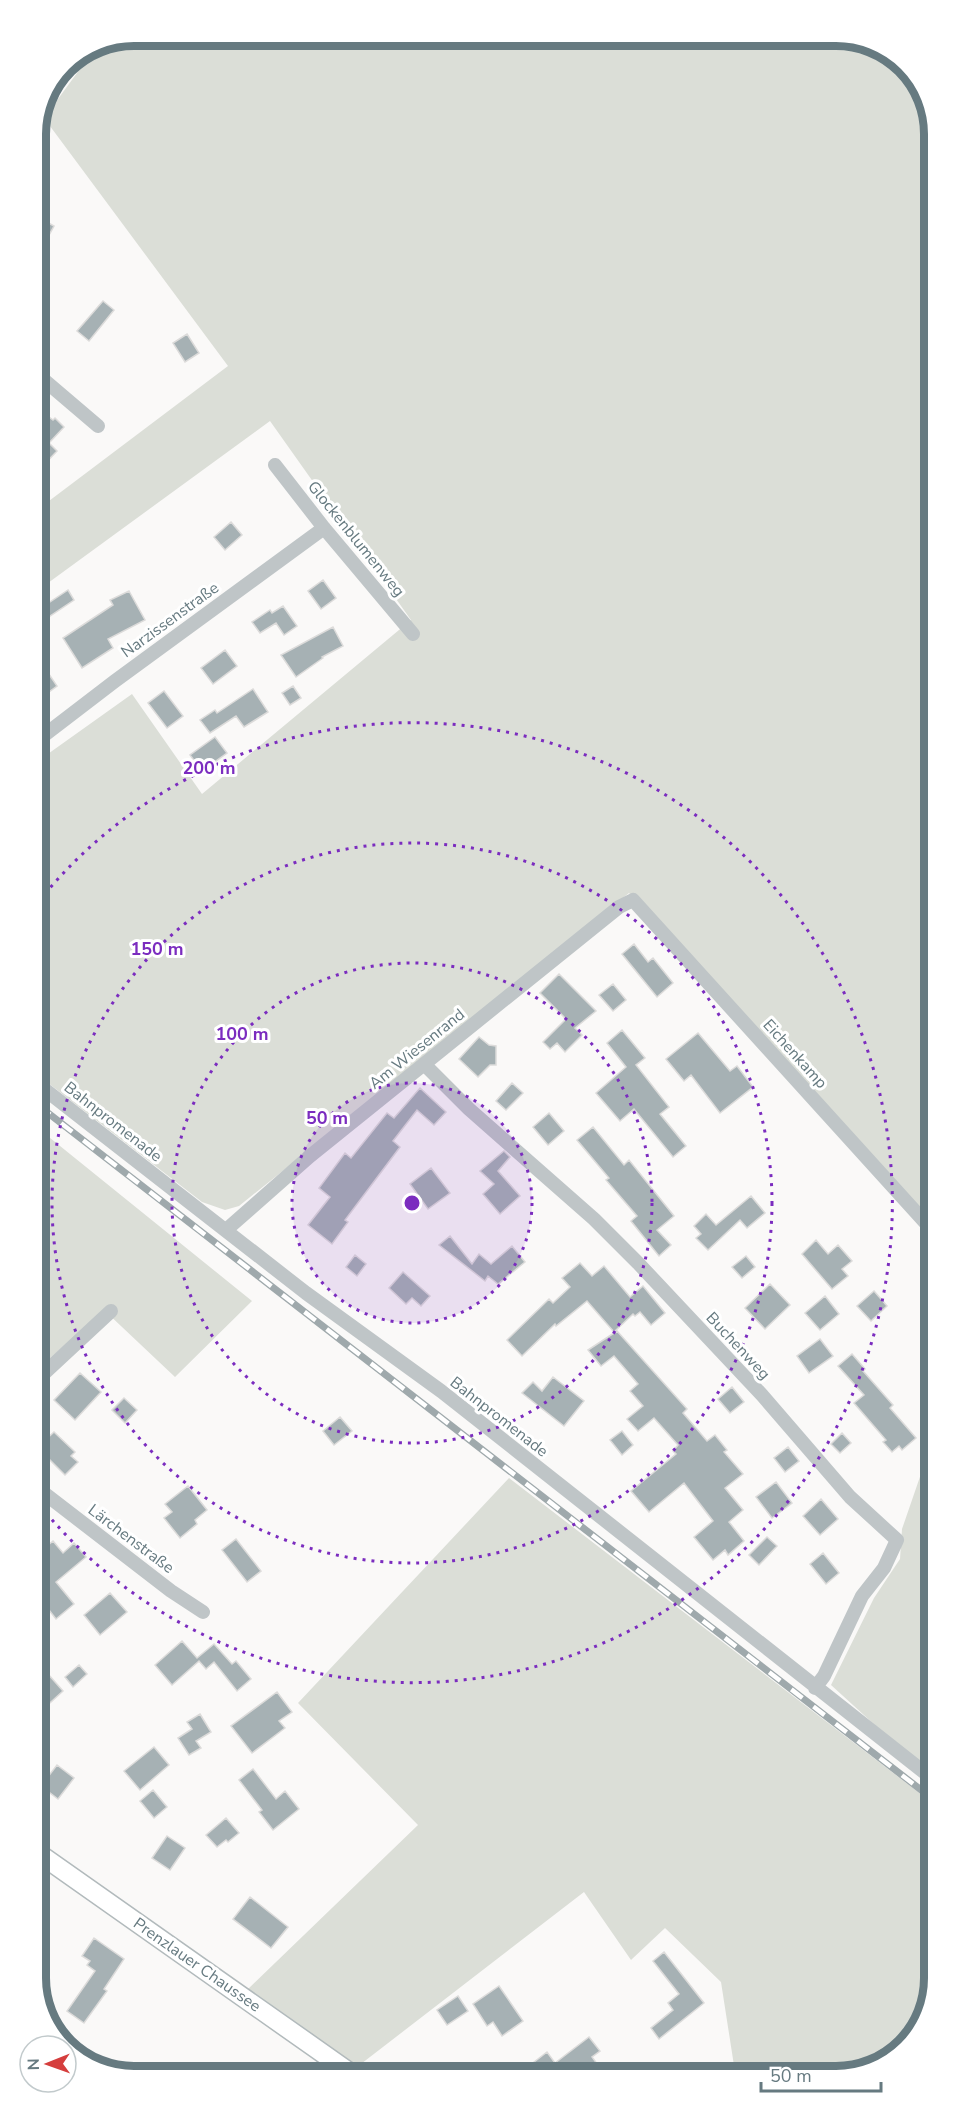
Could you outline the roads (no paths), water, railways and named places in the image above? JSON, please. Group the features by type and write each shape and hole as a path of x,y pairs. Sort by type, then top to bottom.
{"main road":[{"name":"Prenzlauer Chaussee","path":"46,1859 340,2065"}],"street":[{"path":"47,382 98,426"},
{"name":"Glockenblumenweg","path":"275,465 324,528 413,634"},
{"name":"Narzissenstraße","path":"47,733 324,528"},
{"name":"Am Wiesenrand","path":"226,1230 310,1156 619,907 633,900"},
{"name":"Eichenkamp","path":"633,900 924,1221"},
{"name":"Buchenweg","path":"424,1064 469,1109 594,1220 638,1263 762,1395 850,1497 897,1540 884,1568 862,1596 824,1676 815,1688"},
{"name":"Bahnpromenade","path":"46,1091 306,1293 441,1391 924,1772"},
{"path":"46,1371 111,1311"},
{"name":"Lärchenstraße","path":"46,1495 171,1591 204,1612"}],"railway":[{"path":"46,1112 924,1792"}]}
